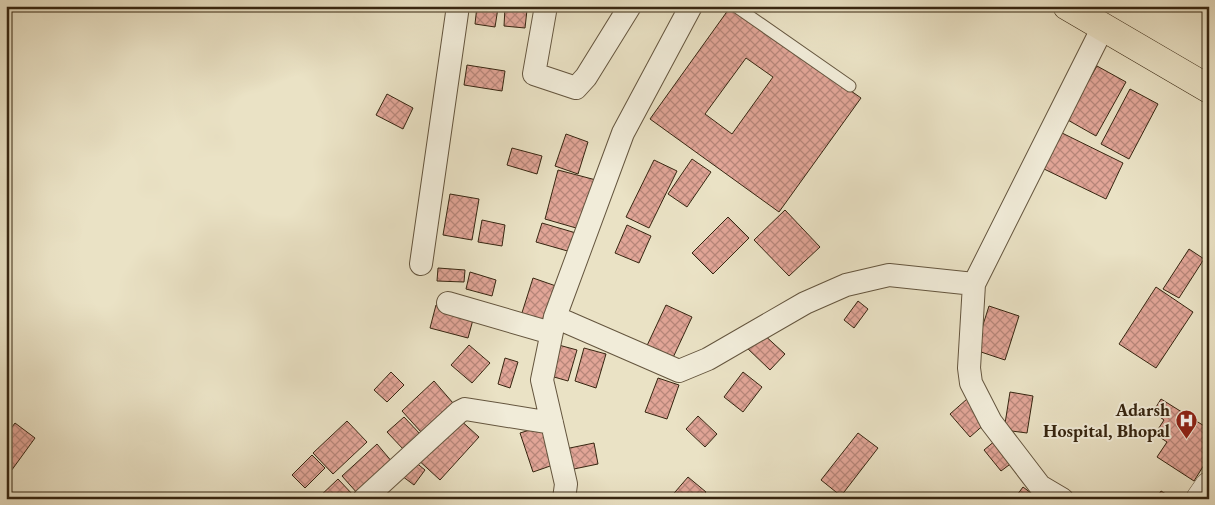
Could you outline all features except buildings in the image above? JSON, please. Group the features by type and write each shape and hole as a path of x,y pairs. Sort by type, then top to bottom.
{"main road":[{"path":"1067,6 1209,89"}],"street":[{"path":"421,264 458,6"},
{"path":"546,6 534,74 576,88 586,77 630,6"},
{"path":"564,499 566,484 542,380 553,325 623,133 691,6"},
{"path":"1062,499 1040,486 991,422 971,383 969,368 974,284 1103,27"},
{"path":"448,303 553,325 679,371 708,359 805,303 846,285 889,275 974,284"},
{"path":"364,499 459,412 465,409 552,423"},
{"path":"1200,499 1209,486"}],"lane":[{"path":"735,6 850,86"}],"place":[{"name":"Adarsh Hospital, Bhopal","path":"1186,439"}]}
